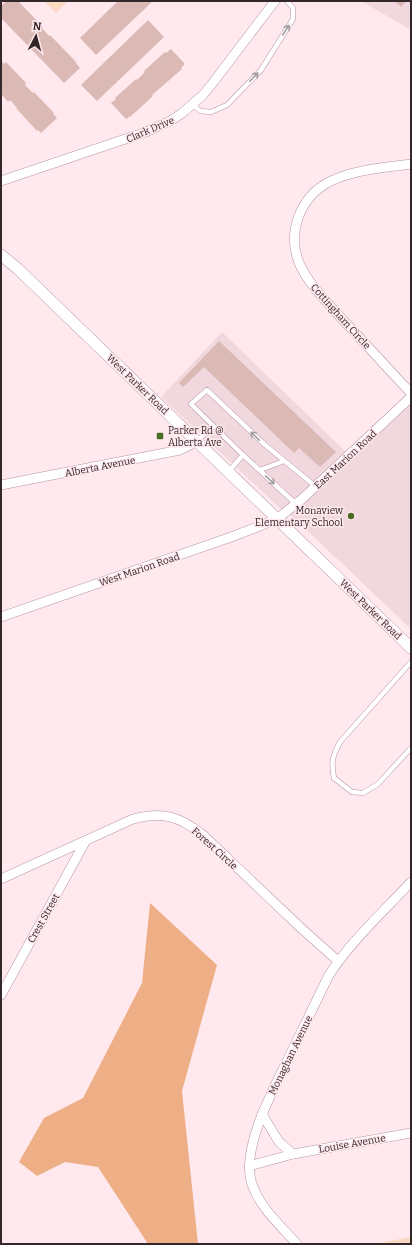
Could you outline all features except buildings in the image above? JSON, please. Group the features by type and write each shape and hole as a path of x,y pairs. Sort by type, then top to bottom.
{"street":[{"name":"Clark Drive","path":"1,181 146,132 181,114 193,105 216,80 275,1"},
{"name":"Cottingham Circle","path":"411,164 355,173 323,185 313,193 304,204 299,214 295,236 297,258 310,281 323,298 411,393"},
{"name":"West Parker Road","path":"1,255 23,274 411,648"},
{"name":"East Marion Road","path":"277,519 296,504 411,397"},
{"name":"Alberta Avenue","path":"1,486 180,450 197,441"},
{"name":"West Marion Road","path":"1,617 234,536 277,519"},
{"name":"Forest Circle","path":"1,879 52,855 85,842 119,824 145,815 160,814 170,816 192,826 203,834 302,929 338,961"},
{"name":"Crest Street","path":"1,995 85,842"},
{"name":"Monaghan Avenue","path":"297,1244 262,1205 255,1193 251,1180 250,1166 253,1143 262,1114 328,975 338,961 411,882"},
{"path":"262,1114 279,1142 294,1154"},
{"name":"Louise Avenue","path":"250,1166 294,1154 411,1133"}],"lane":[{"path":"193,105 200,111 211,112 227,105 261,70 293,19 293,8 287,1"},
{"path":"296,504 191,404 207,390 264,444 315,486"},
{"path":"197,441 213,426"},
{"path":"228,472 243,455"},
{"path":"260,470 284,461"},
{"path":"411,662 340,742 335,751 332,764 334,778 352,792 363,793 378,784 411,748"}],"shaded area":[{"path":"44,1 68,1 56,13"},
{"path":"361,1 411,1 411,30"},
{"path":"222,332 346,452 411,402 411,629 296,520 287,512 285,513 161,397"},
{"path":"150,903 217,965 182,1091 198,1244 148,1244 98,1167 65,1162 37,1176 19,1162 44,1118 83,1098 142,983"},
{"path":"411,1237 411,1244 374,1244"}],"place":[{"name":"Parker Rd @ Alberta Ave","path":"160,436"},
{"name":"Monaview Elementary School","path":"351,516"}]}
